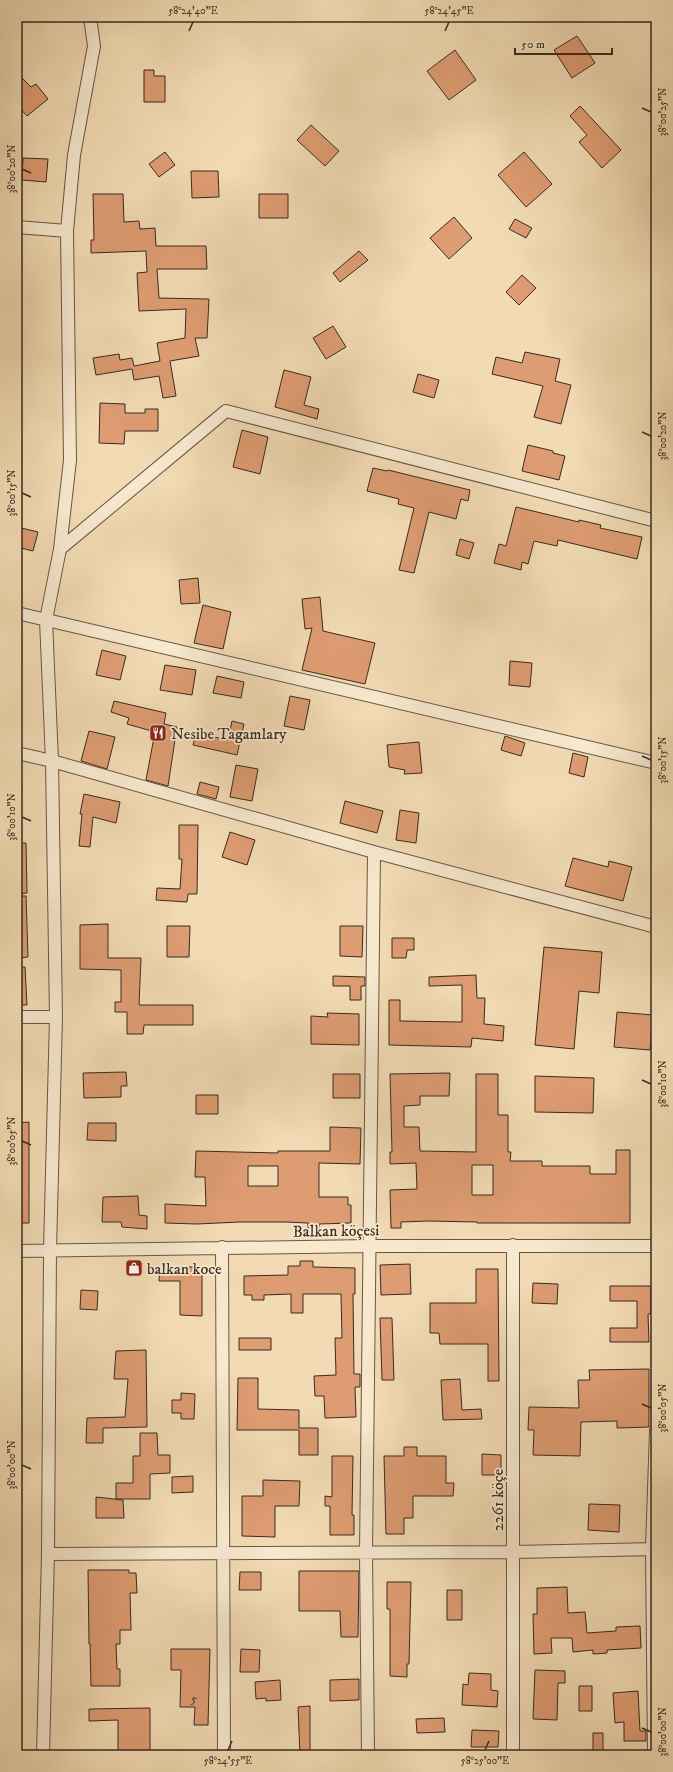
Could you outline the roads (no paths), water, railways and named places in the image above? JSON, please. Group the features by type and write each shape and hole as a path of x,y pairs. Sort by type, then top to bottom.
{"street":[{"path":"43,1755 48,1554 50,1250 56,1017 52,761 46,620 60,549 70,460 67,232 74,155 94,46 90,17"},
{"path":"17,227 67,232"},
{"path":"60,549 226,411 656,521"},
{"path":"17,613 656,763"},
{"path":"17,753 52,761 374,852 656,927"},
{"path":"368,1755 366,1553 374,852"},
{"path":"17,1018 56,1017"},
{"name":"Balkan köçesi","path":"17,1251 222,1247 513,1245 656,1246"},
{"name":"2261 köçe","path":"513,1245 513,1755"},
{"path":"222,1247 222,1554 224,1755"},
{"path":"654,1755 654,1549 656,1430"},
{"path":"48,1554 514,1552 654,1549"}],"place":[{"name":"Nesibe Tagamlary","path":"158,733"},
{"name":"balkan koce","path":"134,1268"}]}
